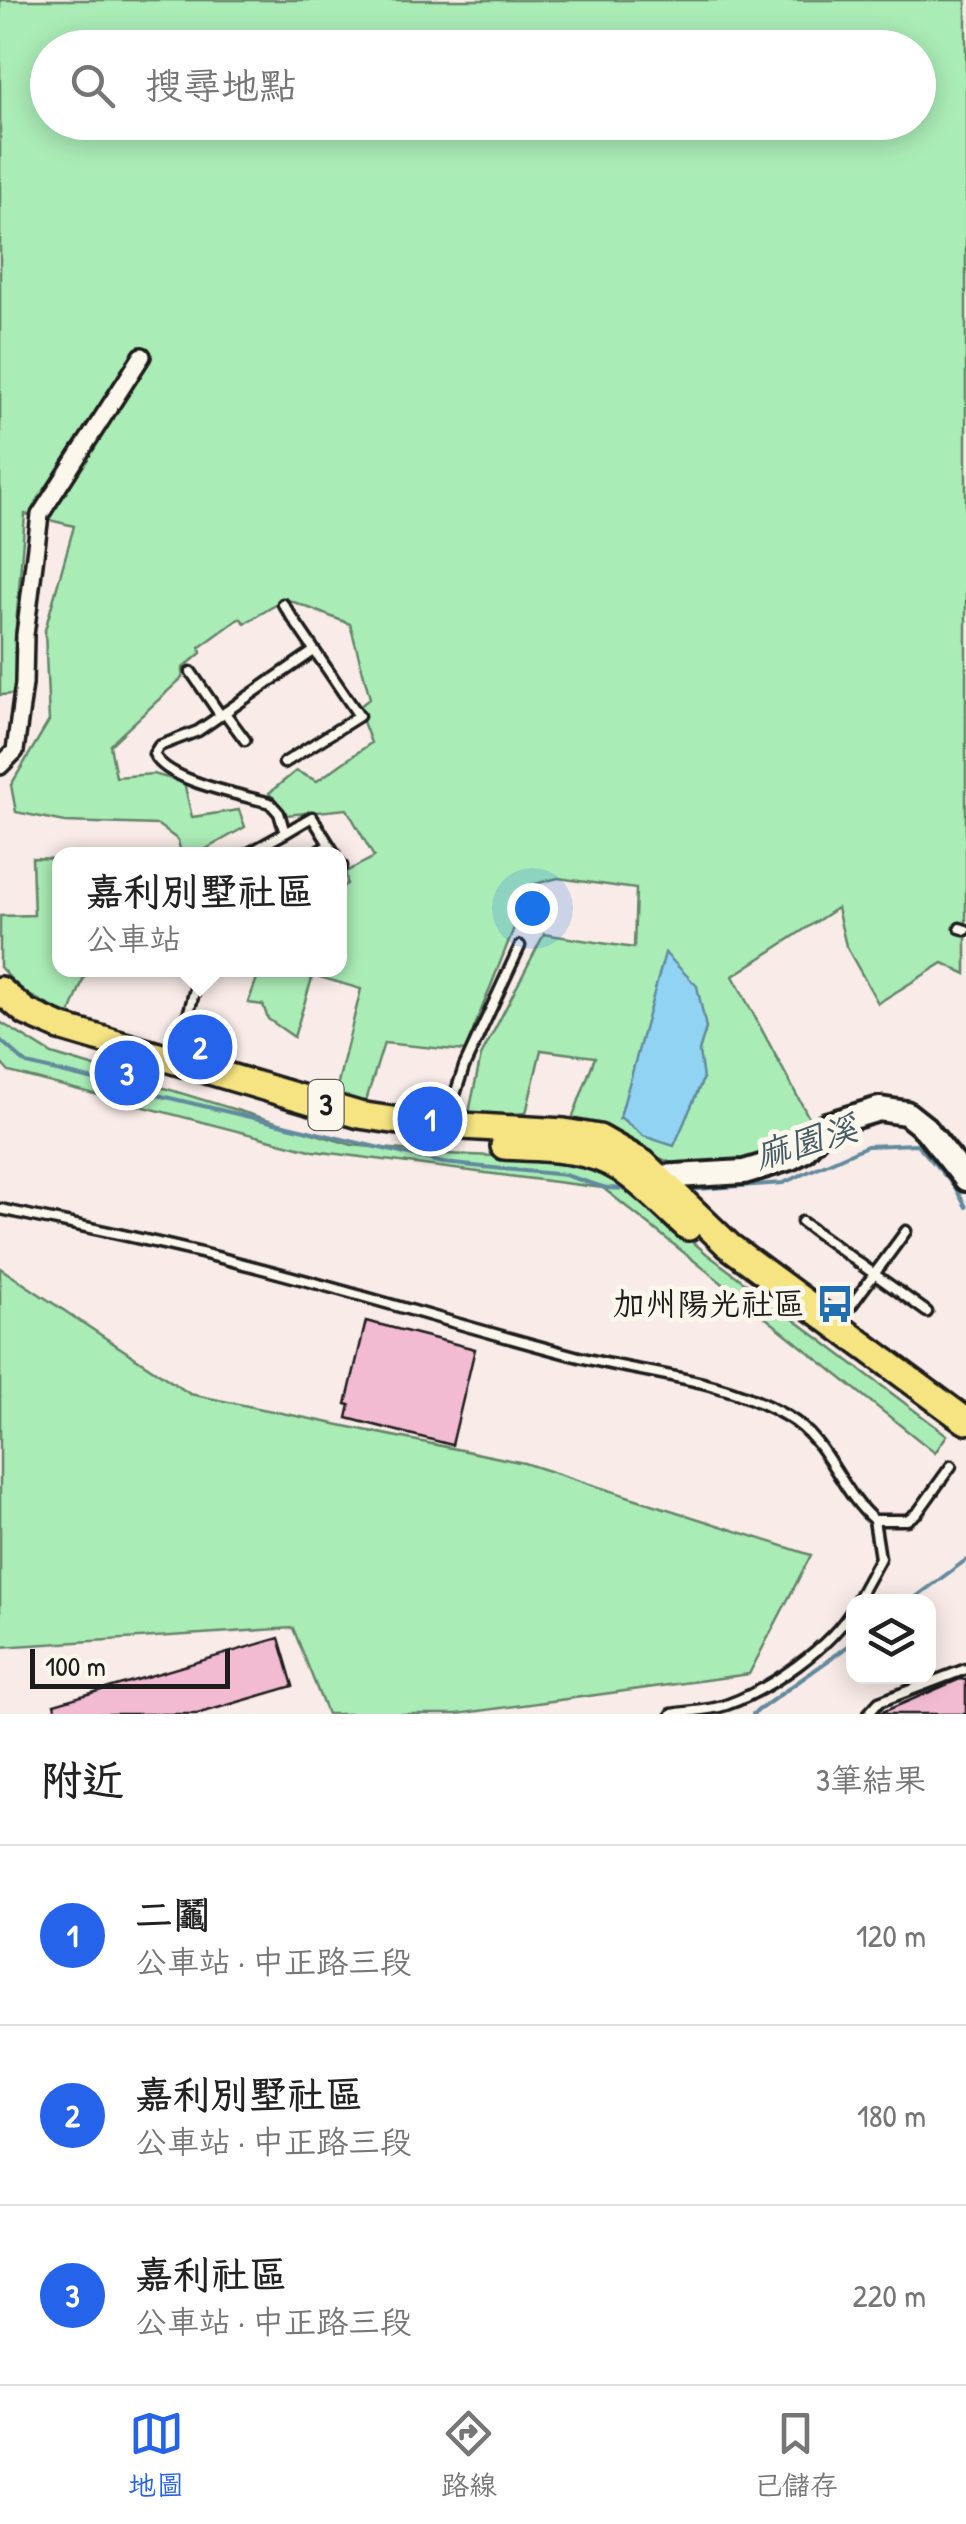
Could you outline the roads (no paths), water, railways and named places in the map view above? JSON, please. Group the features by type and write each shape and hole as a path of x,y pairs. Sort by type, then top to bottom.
{"main road":[{"name":"3","path":"0,990 26,1012 60,1027 359,1115 598,1138 643,1163 654,1184 710,1246 966,1440"},
{"name":"3","path":"0,1011 52,1042 361,1132 441,1143 554,1149 593,1156 619,1167 654,1184 729,1246 966,1421"}],"street":[{"path":"0,766 15,751 24,684 24,635 40,516 142,356"},
{"path":"654,1184 744,1172 790,1158 803,1151 826,1125 879,1109 906,1113 915,1120 966,1179"}],"lane":[{"path":"283,604 359,716 284,763"},
{"path":"285,832 279,813 270,803 183,777 156,760 154,754 159,746 198,731 314,651"},
{"path":"191,672 245,740"},
{"path":"259,847 312,817 329,845 325,847"},
{"path":"444,1126 464,1067 520,946"},
{"path":"176,1062 198,977"},
{"path":"0,1209 233,1261 582,1358 717,1385 758,1400 793,1419 825,1450 840,1481 874,1520 880,1558 860,1594"},
{"path":"802,1222 927,1312"},
{"path":"836,1325 906,1231"},
{"path":"874,1520 906,1520 918,1512 950,1466"},
{"path":"672,1714 724,1706 785,1676 846,1620"},
{"path":"868,1714 879,1702 966,1669"}],"water":[{"path":"665,953 697,986 706,1028 699,1051 703,1079 674,1146 643,1136 620,1117"}],"waterway":[{"path":"0,1040 27,1064 443,1163 565,1175 606,1188 630,1189"},
{"name":"麻園溪","path":"684,1190 783,1183 867,1146 917,1144 955,1187 966,1207"},
{"path":"920,1594 966,1560"},
{"path":"753,1714 846,1648"}],"place":[{"name":"嘉利別墅社區","path":"200,1047"},
{"name":"嘉利社區","path":"127,1073"},
{"name":"二鬮","path":"430,1119"},
{"name":"加州陽光社區","path":"835,1304"}]}
